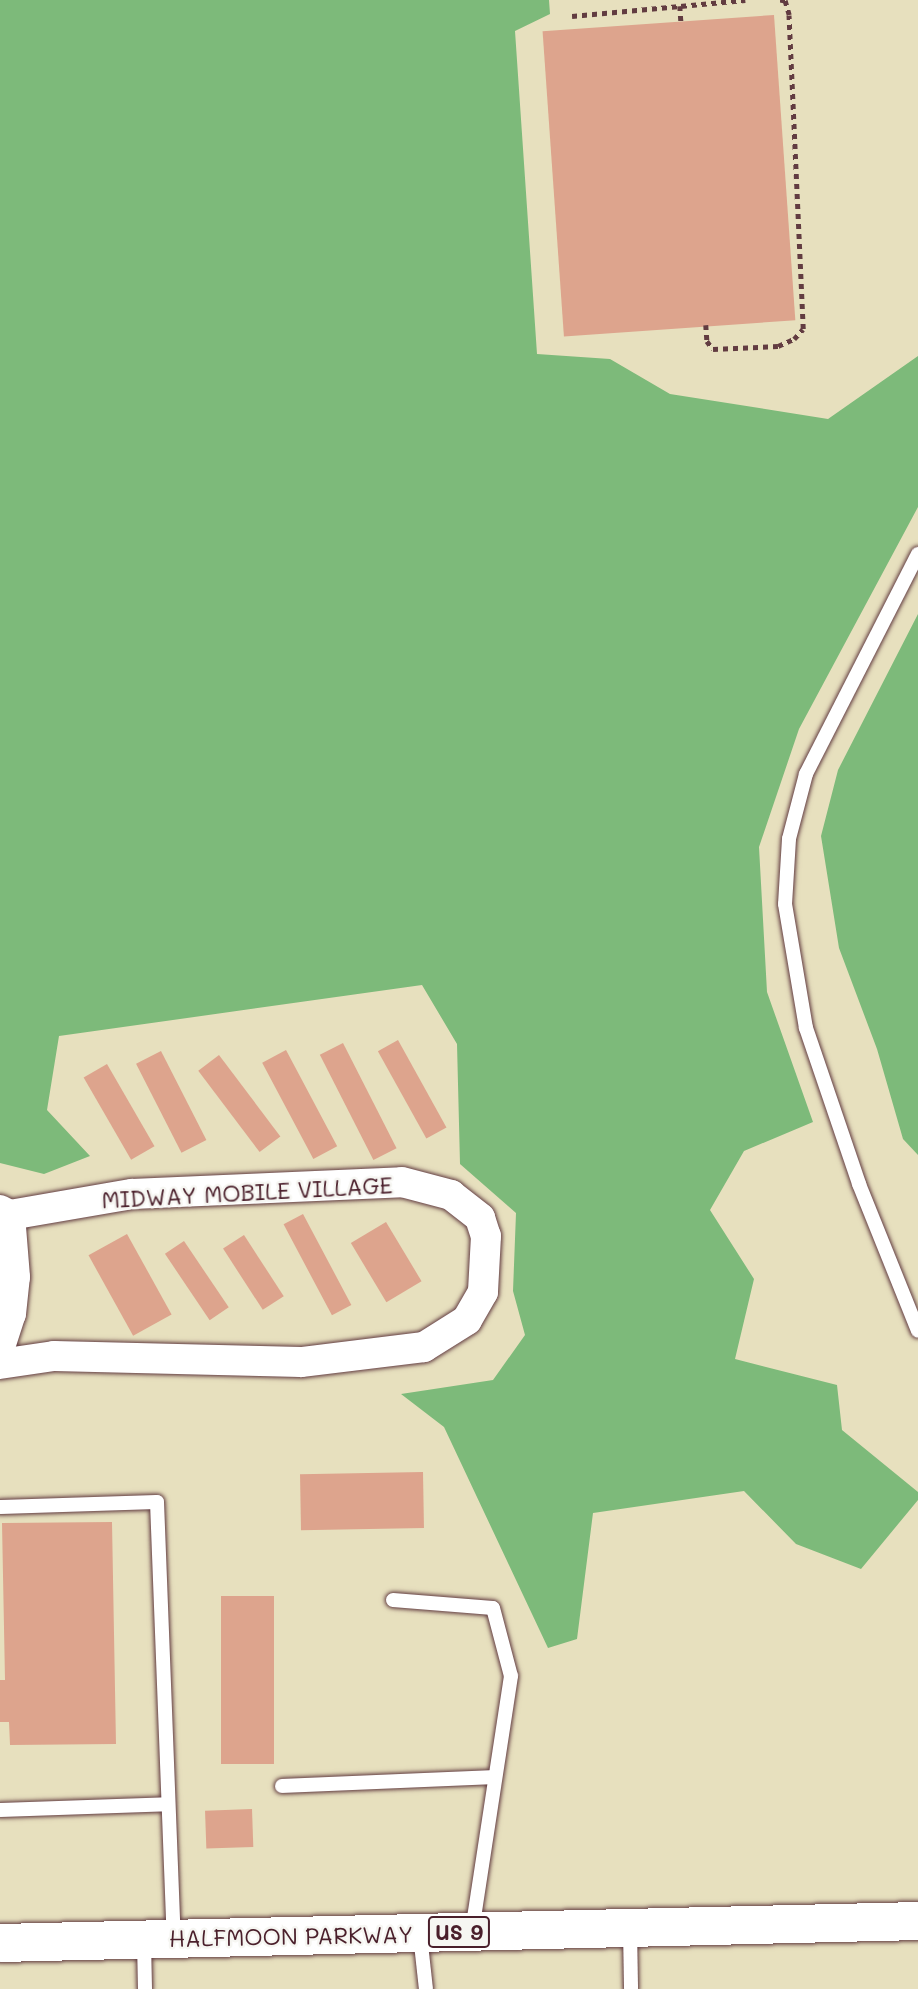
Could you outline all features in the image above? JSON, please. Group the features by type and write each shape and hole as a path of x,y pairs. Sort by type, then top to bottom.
{"main road":[{"name":"HALFMOON PARKWAY","path":"0,1943 918,1922"}],"street":[{"name":"MIDWAY MOBILE VILLAGE","path":"0,1347 11,1314 15,1276 5,1212 132,1194 402,1182 451,1195 480,1218 486,1236 483,1292 467,1320 424,1347 301,1362 54,1356 0,1364"}],"lane":[{"path":"918,554 806,774 789,839 785,904 810,1041 859,1184 918,1331"},
{"path":"0,1507 157,1502 168,1804 159,1939 145,1989"},
{"path":"393,1600 493,1608 511,1676 472,1931"},
{"path":"282,1786 495,1777"},
{"path":"0,1810 168,1804"},
{"path":"630,1928 631,1989"},
{"path":"420,1933 426,1989"}],"path":[{"path":"572,16 746,0"},
{"path":"706,325 707,341 713,349 778,346 794,340 803,329 789,15 785,1 780,0"},
{"path":"680,6 681,21"}],"green space":[{"path":"0,0 549,0 550,14 515,31 537,354 610,359 670,394 828,419 918,356 918,507 799,729 759,847 767,992 813,1122 744,1151 710,1210 754,1279 735,1359 837,1385 842,1430 918,1492 918,1500 861,1569 796,1544 744,1491 593,1513 577,1639 548,1648 444,1427 401,1394 493,1380 525,1335 513,1291 516,1213 460,1164 457,1044 422,985 59,1036 47,1110 90,1156 44,1174 0,1163"},
{"path":"918,614 918,1155 903,1139 877,1049 839,948 821,836 838,770"}],"building":[{"path":"774,15 795,320 564,336 543,31"},
{"path":"398,1040 446,1127 426,1139 378,1051"},
{"path":"343,1043 397,1148 373,1160 320,1055"},
{"path":"286,1050 337,1146 313,1159 262,1063"},
{"path":"161,1051 206,1140 181,1153 136,1064"},
{"path":"219,1055 280,1136 260,1152 198,1071"},
{"path":"107,1064 154,1146 131,1160 84,1078"},
{"path":"303,1214 351,1305 332,1315 284,1224"},
{"path":"386,1222 422,1281 386,1302 351,1243"},
{"path":"127,1234 172,1314 133,1336 89,1255"},
{"path":"244,1235 284,1296 263,1310 223,1249"},
{"path":"184,1241 229,1307 210,1320 165,1254"},
{"path":"423,1472 424,1528 301,1530 300,1474"},
{"path":"112,1522 116,1744 10,1745 9,1722 0,1722 0,1680 5,1680 2,1523"},
{"path":"221,1596 274,1596 274,1764 221,1764"},
{"path":"252,1809 253,1847 206,1849 205,1811"}]}
